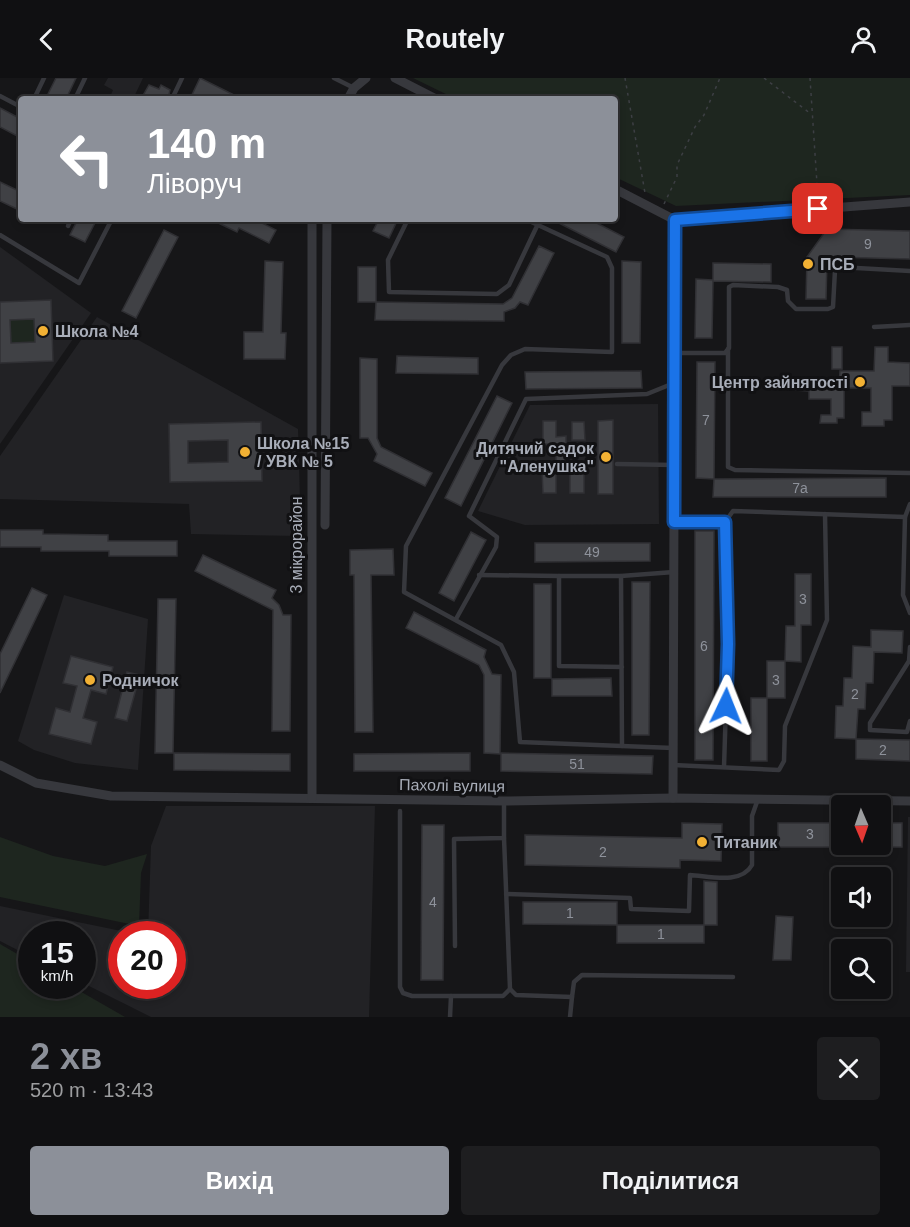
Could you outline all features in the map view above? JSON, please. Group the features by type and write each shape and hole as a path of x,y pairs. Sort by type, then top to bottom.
{"street":[{"path":"350,96 354,88 366,78"},
{"path":"395,78 430,96"},
{"path":"618,191 675,220 910,202"},
{"path":"673,798 675,220"},
{"name":"3 мікрорайон","path":"312,222 312,798"},
{"name":"3 мікрорайон","path":"325,525 327,222"},
{"name":"Пахолі вулиця","path":"0,765 36,783 111,796 504,801 673,798 910,801"}],"lane":[{"path":"35,96 44,78"},
{"path":"76,96 85,78"},
{"path":"173,96 182,78"},
{"path":"334,78 354,88"},
{"path":"0,96 18,105"},
{"path":"68,226 70,222"},
{"path":"0,235 79,283 110,222"},
{"path":"407,222 388,260 389,292 497,294 509,285 537,226"},
{"path":"530,222 607,257 612,268 612,352 525,349 511,355 502,365 406,546 404,592 501,645 514,672 520,742 673,748"},
{"path":"910,271 839,267 835,270 833,307 828,309 796,309 788,301 787,290 778,287 729,287 728,348 728,467 735,470 910,473"},
{"path":"874,327 910,325"},
{"path":"675,353 717,354 725,352 728,348"},
{"path":"456,619 496,547 497,537 469,516 526,399 647,394 674,383"},
{"path":"617,464 674,465"},
{"path":"910,504 905,517 903,595 910,613"},
{"path":"724,767 728,644 725,522 733,511 905,517"},
{"path":"673,765 779,770 784,761 785,726 827,620 825,514"},
{"path":"674,522 725,522"},
{"path":"479,575 621,576 674,572"},
{"path":"559,576 559,666 622,667"},
{"path":"621,576 622,746"},
{"path":"910,647 909,662 870,723 870,730 907,732 910,721"},
{"path":"506,894 630,898 631,909 689,911 690,875 733,878 748,872 752,865 752,816 758,799"},
{"path":"504,801 510,989 516,995 572,997"},
{"path":"400,812 400,987 403,993 412,996 503,996 510,989"},
{"path":"455,946 454,839 504,838"},
{"path":"570,1017 574,982 582,975 733,977"},
{"path":"450,1017 451,996"}],"path":[{"path":"625,78 645,193"},
{"path":"664,205 677,177 678,165 695,127 704,116 720,78"},
{"path":"764,78 812,115"},
{"path":"810,78 818,209"}],"shaded area":[{"path":"108,78 143,78 134,96 110,96 113,90 104,85"},
{"path":"413,78 910,78 910,195 676,206 618,178 618,96 450,96"},
{"path":"0,247 91,313 0,444"},
{"path":"97,317 298,429 301,536 191,534 189,504 0,499 0,456"},
{"path":"34,319 35,342 11,343 10,320"},
{"path":"658,404 659,524 525,525 478,511 530,405"},
{"name":"Родничок","path":"64,595 148,619 138,770 75,763 34,750 18,741"},
{"path":"166,806 375,806 369,1017 151,1017 115,999 186,999 186,921 148,921 151,846"},
{"path":"908,817 910,817 910,972 906,972"},
{"path":"0,837 53,856 105,866 147,854 141,873 139,921 115,921 0,897"},
{"path":"0,906 73,921 18,921 18,950 0,941"},
{"path":"96,926 108,928 108,996 96,990"},
{"path":"0,944 18,954 18,999 94,999 125,1017 0,1017"}],"building":[{"path":"56,78 76,78 67,96 47,96"},
{"path":"200,78 236,96 191,96"},
{"path":"149,85 159,89 161,85 170,90 169,96 143,96"},
{"path":"0,108 18,117 18,136 0,127"},
{"path":"0,182 18,191 18,210 0,201"},
{"path":"76,222 95,222 85,242 70,235"},
{"path":"216,222 260,222 276,230 269,243 239,228 237,232"},
{"path":"378,222 397,222 389,238 373,231"},
{"path":"557,222 595,222 624,237 616,252"},
{"path":"827,229 910,231 910,259 832,257 827,259 826,299 806,299 807,257"},
{"path":"164,230 178,237 136,318 122,311"},
{"path":"539,246 554,253 528,305 520,302 515,308 504,312 504,321 375,320 376,302 503,304 512,298"},
{"path":"265,261 283,262 281,333 286,333 285,359 244,359 244,332 263,332"},
{"path":"622,261 641,262 640,343 622,343"},
{"path":"713,263 771,264 771,282 713,281 712,338 695,338 696,279 713,280"},
{"path":"358,267 376,267 376,302 358,302"},
{"name":"Школа №4","path":"51,300 53,361 0,363 0,302","holes":["34,319 35,342 11,343 10,320"]},
{"path":"832,347 842,347 842,369 832,369"},
{"name":"Центр зайнятості","path":"875,347 888,347 888,362 910,363 910,386 892,386 892,420 884,420 884,426 862,426 862,412 871,412 871,388 844,388 844,418 837,418 837,423 820,423 821,415 831,415 831,399 809,399 809,391 795,390 795,384 839,384 840,371 874,371"},
{"path":"397,356 478,358 478,374 396,373"},
{"path":"360,358 377,359 377,438 381,447 432,473 425,486 374,461 377,454 368,438 360,438"},
{"path":"697,362 715,362 714,479 696,478"},
{"path":"641,371 642,388 526,389 525,372"},
{"path":"497,396 512,403 461,506 445,498"},
{"path":"613,420 613,494 598,494 598,421"},
{"path":"543,421 556,421 556,437 566,436 566,474 556,474 556,444 543,444"},
{"name":"Школа №15 / УВК № 5","path":"261,422 262,481 170,482 169,424","holes":["228,440 228,462 188,463 188,441"]},
{"path":"572,422 584,422 585,440 572,440"},
{"path":"542,470 556,470 556,493 543,493"},
{"path":"570,470 584,470 584,493 570,493"},
{"path":"886,478 886,497 713,497 714,479"},
{"path":"0,530 43,530 43,534 108,535 108,541 177,541 177,556 109,556 109,551 41,551 41,547 0,547"},
{"path":"695,531 714,531 713,760 695,760"},
{"path":"471,532 486,540 454,601 439,593"},
{"path":"535,543 650,543 650,561 535,562"},
{"path":"393,549 394,575 371,575 373,732 355,732 354,575 350,575 350,550"},
{"path":"203,555 276,590 272,598 279,605 283,615 291,615 290,731 272,731 273,610 195,571"},
{"path":"795,574 811,574 811,625 801,625 801,662 785,661 786,626 795,626"},
{"path":"632,582 650,582 649,735 632,735"},
{"path":"534,584 551,584 551,678 534,678"},
{"path":"32,588 47,595 0,693 0,654"},
{"path":"158,599 176,599 173,753 155,753"},
{"path":"414,612 486,650 484,657 492,674 501,675 500,754 484,753 484,675 479,665 406,628"},
{"path":"871,630 903,631 902,653 874,652 873,683 866,683 865,709 858,709 856,739 835,738 836,706 843,706 844,678 852,678 853,646 871,647"},
{"path":"71,656 113,667 106,694 91,690 83,718 97,722 91,744 49,734 56,708 70,712 77,686 63,683"},
{"path":"767,661 785,661 785,698 767,698"},
{"path":"127,672 140,675 127,721 115,718"},
{"path":"611,678 612,696 552,696 552,679"},
{"path":"751,698 767,698 767,761 751,761"},
{"path":"856,739 910,740 910,761 856,759"},
{"path":"174,753 290,754 290,771 174,770"},
{"path":"470,753 470,771 354,771 354,754"},
{"path":"501,753 653,756 652,774 501,771"},
{"path":"682,823 722,824 721,861 680,860 680,868 525,865 525,835 682,838"},
{"path":"778,823 831,823 831,847 778,847"},
{"path":"891,823 902,823 902,847 891,847"},
{"path":"422,825 444,825 443,980 421,980"},
{"path":"704,881 717,882 717,925 704,925"},
{"path":"523,902 617,902 617,925 523,924"},
{"path":"776,916 793,917 791,960 773,960"},
{"path":"617,925 704,925 704,943 617,943"}],"place":[{"name":"ПСБ","path":"808,264"},
{"name":"Школа №4","path":"43,331"},
{"name":"Центр зайнятості","path":"860,382"},
{"name":"Школа №15 / УВК № 5","path":"245,452"},
{"name":"Дитячий садок \"Аленушка\"","path":"606,457"},
{"name":"Родничок","path":"90,680"},
{"name":"Титаник","path":"702,842"}],"route":[{"path":"726,706 728,644 725,522 674,522 675,220 818,209"}]}
